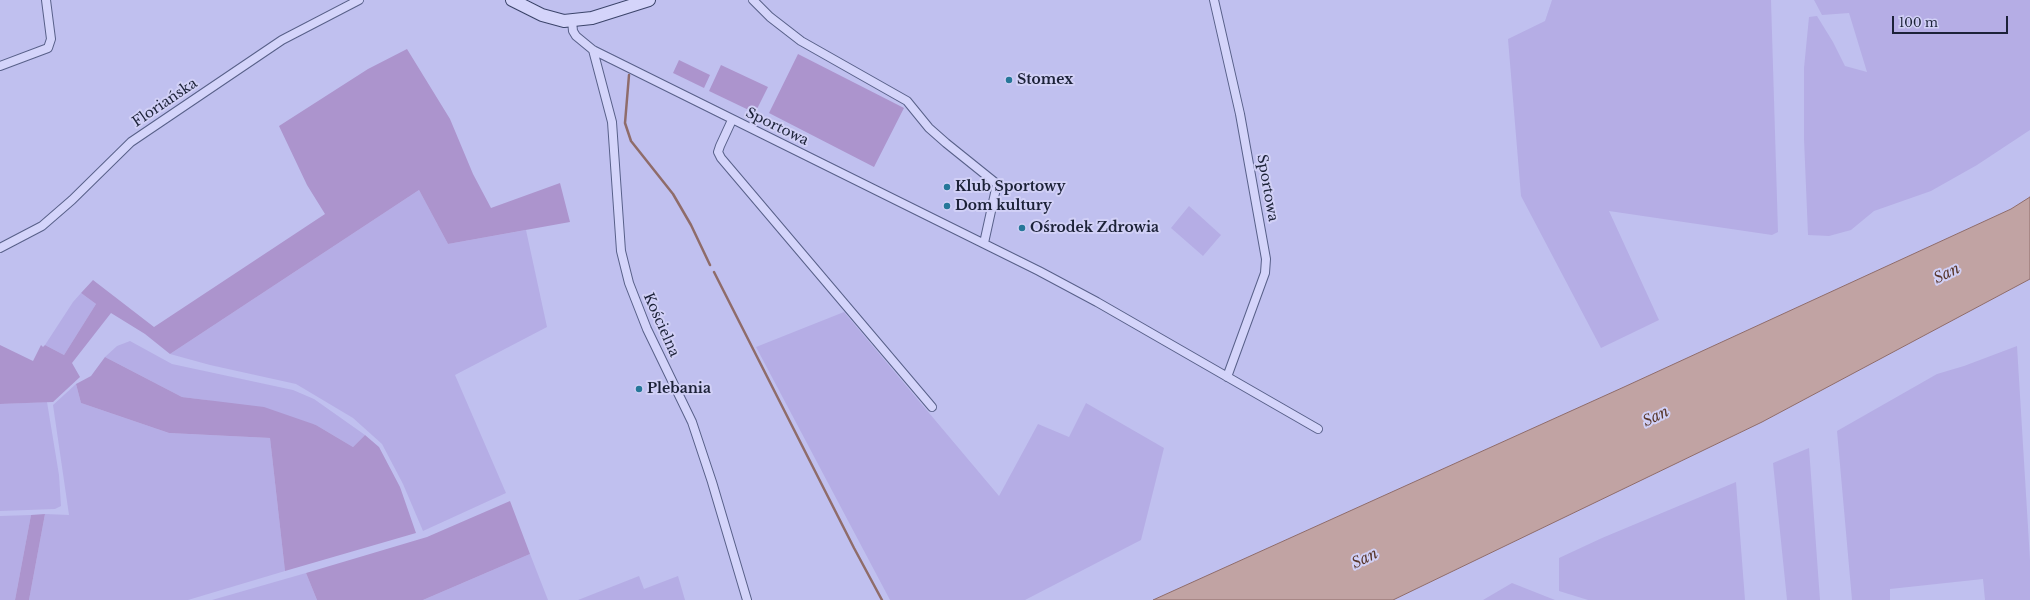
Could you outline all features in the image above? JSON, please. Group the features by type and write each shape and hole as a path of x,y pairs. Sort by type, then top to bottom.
{"main road":[{"path":"512,0 547,17 572,21 592,18 649,0"}],"street":[{"path":"0,66 48,48 51,39 46,0"},
{"name":"Floriańska","path":"0,248 42,226 72,200 137,137 282,40 359,0"},
{"path":"753,0 770,18 802,42 907,101 940,138 997,184 984,243"},
{"name":"Sportowa","path":"1214,0 1240,114 1266,259 1265,273 1227,378"},
{"name":"Sportowa","path":"572,21 573,31 576,36 593,50 732,120 984,243 1097,302 1318,429"},
{"name":"Kościelna","path":"593,50 612,122 621,251 629,283 647,329 692,422 712,482 747,600"},
{"path":"732,120 718,152 721,158 932,407"}],"shaded area":[{"path":"1552,0 1771,0 1778,232 1772,235 1609,211 1659,320 1601,348 1521,196 1508,39 1545,21"},
{"path":"1814,0 2030,0 2030,130 1977,165 1931,191 1874,211 1851,230 1829,236 1808,235 1804,139 1804,68 1809,17 1817,16 1833,42 1845,66 1867,72 1849,13 1822,15"},
{"path":"407,49 450,119 473,174 491,208 560,183 570,222 448,244 419,190 170,354 145,334 111,313 72,363 80,377 53,402 0,404 0,345 33,361 41,345 43,347 45,345 64,355 96,304 81,293 93,280 154,327 325,214 307,185 279,126 368,69"},
{"path":"798,54 904,108 874,167 769,113"},
{"path":"679,60 710,75 704,88 673,73"},
{"path":"721,65 768,87 755,113 709,91"},
{"path":"419,190 448,244 526,230 547,327 455,375 506,493 423,531 403,484 382,444 353,418 296,384 210,365 170,354"},
{"path":"1189,206 1221,235 1203,256 1171,228"},
{"path":"81,293 96,304 64,355 45,345 73,302"},
{"path":"844,312 999,496 1038,424 1069,437 1086,403 1164,448 1141,540 1025,600 890,600 756,347"},
{"path":"130,341 172,364 293,390 314,399 365,435 353,447 316,425 206,400 182,397 105,357 117,346"},
{"path":"2017,346 2030,560 2030,600 1985,600 1983,579 1890,589 1890,600 1852,600 1837,431 1937,374 1964,366"},
{"path":"105,357 182,397 264,407 316,425 353,447 365,435 379,447 400,487 416,533 285,571 270,438 169,433 81,403 76,384 91,376"},
{"path":"76,384 81,403 169,433 270,438 285,571 188,600 29,600 45,514 69,515 53,405"},
{"path":"47,402 59,475 61,506 55,509 0,511 0,404"},
{"path":"1809,448 1820,600 1787,600 1773,463"},
{"path":"1736,482 1745,600 1588,600 1559,591 1559,558 1602,538"},
{"path":"510,501 530,554 423,600 317,600 306,573 427,537"},
{"path":"45,514 29,600 15,600 31,515"},
{"path":"31,515 15,600 0,600 0,516"},
{"path":"530,554 548,600 423,600"},
{"path":"306,573 317,600 212,600"},
{"path":"639,576 644,589 678,576 685,600 578,600"},
{"path":"1512,583 1555,600 1483,600"}],"water":[{"name":"San","path":"2030,197 2030,279 1762,422 1393,600 1153,600 1624,387 2011,209"}],"waterway":[{"path":"629,75 625,123 631,141 673,194 691,225 710,265"},
{"path":"714,272 854,548 882,600"}],"place":[{"name":"Stomex","path":"1009,80"},
{"name":"Klub Sportowy","path":"947,187"},
{"name":"Dom kultury","path":"947,206"},
{"name":"Ośrodek Zdrowia","path":"1022,228"},
{"name":"Plebania","path":"639,389"}]}
